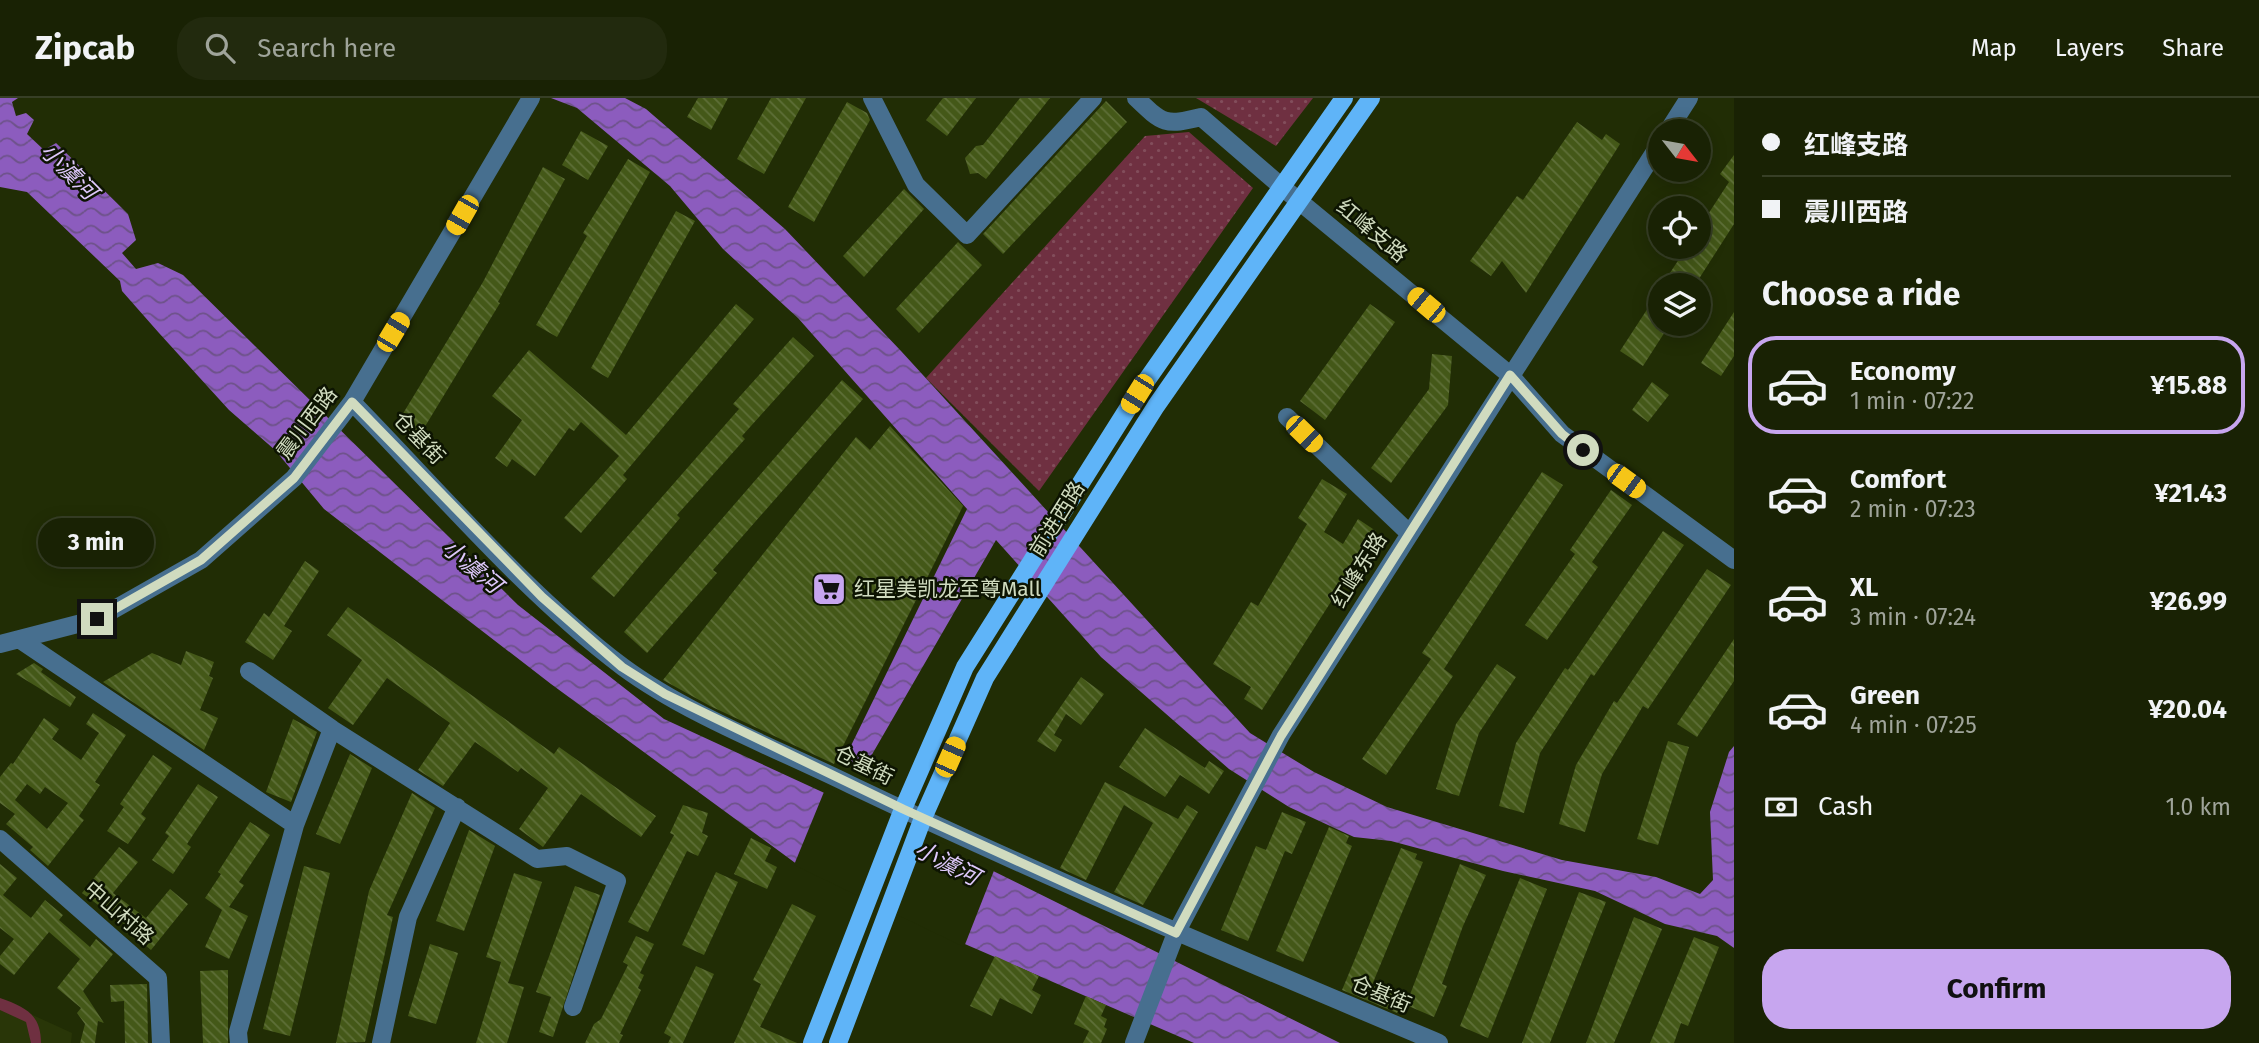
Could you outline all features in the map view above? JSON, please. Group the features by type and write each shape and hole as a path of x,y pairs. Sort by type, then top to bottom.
{"main road":[{"name":"前进西路","path":"812,1043 900,815 965,667 1137,394 1344,98"},
{"name":"前进西路","path":"838,1043 921,825 985,678 1156,406 1371,98"}],"street":[{"name":"震川西路","path":"0,644 97,619 201,560 294,478 352,402 531,98"},
{"path":"872,98 916,185 967,235 1093,98"},
{"name":"红峰支路","path":"1136,98 1158,119 1170,125 1201,117 1510,375 1562,434 1734,561"},
{"path":"1676,119 1689,98"},
{"name":"红峰东路","path":"1135,1040 1173,940 1247,794 1409,533 1648,162"},
{"name":"仓基街","path":"352,402 542,597 622,667 665,694 900,815 1173,940 1439,1043"},
{"path":"1287,417 1409,533"},
{"path":"19,639 295,825"},
{"path":"249,671 332,729 537,859 567,856 617,881 573,1007"},
{"path":"239,1043 238,1032 295,825 332,729"},
{"path":"381,1043 408,917 457,807"},
{"name":"中山村路","path":"0,839 158,978 161,1043"}],"shaded area":[{"path":"1196,98 1313,98 1276,146"},
{"path":"1189,132 1253,188 1039,491 926,378 1145,136"},
{"path":"0,998 24,1009 35,1018 41,1043 31,1043 26,1022 0,1010"},
{"path":"0,1000 72,1033 71,1043 0,1043"}],"water":[{"name":"小澞河","path":"0,98 18,98 12,102 16,116 26,113 34,120 27,134 44,150 56,143 128,214 136,240 122,253 136,269 158,263 183,275 518,605 664,719 983,866 1340,1043 1194,1043 944,935 798,865 551,684 324,509 275,450 229,410 159,333 122,291 120,281 27,192 0,187"},
{"path":"551,98 625,98 646,109 785,229 901,351 1250,733 1314,772 1387,807 1562,860 1656,877 1700,894 1713,880 1710,812 1729,752 1734,746 1734,948 1717,936 1665,924 1595,891 1503,871 1391,841 1354,837 1289,807 1229,769 1101,657 996,540 863,770 843,762 967,509 798,318 723,249 670,186 577,108"}],"pier":[{"path":"826,787 995,868 964,947 794,865"}],"building":[{"path":"698,98 728,98 711,130 687,117"},
{"path":"771,98 806,98 764,174 737,159"},
{"path":"943,98 976,98 947,136 926,120"},
{"path":"1020,98 1050,98 986,179 978,173 970,174 965,158 976,146 983,145"},
{"path":"1106,101 1127,122 1003,254 983,234"},
{"path":"847,102 867,113 870,120 814,222 788,207"},
{"path":"1577,122 1602,140 1606,134 1620,144 1526,293 1502,261 1491,276 1470,261 1517,196 1523,200"},
{"path":"581,131 608,146 588,180 562,165"},
{"path":"1734,155 1734,224 1703,273 1670,273 1679,259 1711,259 1711,210 1729,182 1720,174"},
{"path":"628,159 650,172 557,337 536,325 587,236 583,233"},
{"path":"543,167 565,179 498,302 500,303 418,438 396,425 483,282"},
{"path":"904,189 924,209 864,277 843,256"},
{"path":"676,211 695,221 608,378 591,368"},
{"path":"958,242 982,265 919,333 896,309"},
{"path":"736,304 754,319 623,475 627,479 581,533 564,518 619,456 581,422 574,431 569,428 535,476 512,459 507,467 495,458 522,420 492,396 529,350 626,435"},
{"path":"1370,304 1395,322 1325,420 1300,401"},
{"path":"1648,308 1648,336 1662,336 1643,366 1620,351"},
{"path":"1734,312 1734,356 1721,376 1701,363"},
{"path":"793,337 814,356 742,436 745,439 677,515 680,518 614,597 591,578 739,409 733,404"},
{"path":"1432,354 1452,356 1448,405 1391,483 1371,468 1429,389"},
{"path":"842,380 863,399 713,570 717,573 647,653 624,632"},
{"path":"1652,382 1669,395 1648,422 1632,410"},
{"name":"红星美凯龙至尊Mall","path":"890,426 963,506 834,764 710,706 663,680 856,437 870,450"},
{"path":"1542,472 1563,485 1444,669 1453,676 1386,775 1362,759 1431,659 1422,653"},
{"path":"1322,479 1347,494 1324,532 1343,544 1358,519 1376,531 1262,710 1244,699 1251,687 1213,664 1251,602 1258,606 1307,524 1298,518"},
{"path":"1611,490 1632,505 1592,562 1598,567 1547,640 1525,625 1575,554 1570,550"},
{"path":"1663,531 1684,545 1594,676 1591,674 1540,753 1524,813 1499,806 1516,743 1565,668 1568,670"},
{"path":"305,561 319,571 284,626 292,631 273,660 245,642 264,613 269,617"},
{"path":"1707,569 1731,585 1648,709 1643,706 1602,774 1585,832 1559,824 1576,765 1614,701 1617,703"},
{"path":"348,607 554,754 559,747 656,816 641,837 581,794 543,847 519,829 548,788 521,768 518,772 475,742 443,786 418,770 450,723 387,678 353,725 328,708 362,660 327,635"},
{"path":"1734,639 1734,681 1697,737 1677,724"},
{"path":"186,651 214,662 209,676 213,678 200,710 218,718 204,750 103,682 152,653 181,665"},
{"path":"34,663 43,669 41,672 76,697 70,707 16,674"},
{"path":"1497,664 1516,677 1479,733 1459,796 1436,789 1456,724"},
{"path":"1081,677 1104,694 1081,725 1066,714 1054,735 1062,740 1055,752 1037,741"},
{"path":"93,713 126,735 95,782 100,785 79,816 84,820 48,866 30,850 33,847 6,824 15,814 0,803 0,777 11,763 13,764 44,718 59,729 52,739 81,760 99,733 86,724","holes":["27,784 40,794 45,787 68,803 47,829 15,800"]},
{"path":"293,719 317,732 291,802 266,792"},
{"path":"1145,728 1205,768 1209,761 1224,771 1209,794 1180,775 1165,797 1119,767"},
{"path":"1668,741 1689,747 1658,845 1637,839"},
{"path":"350,754 372,768 340,844 316,834"},
{"path":"153,755 172,768 141,814 146,818 128,844 107,831 124,807 120,804"},
{"path":"1105,782 1178,819 1187,805 1198,812 1143,905 1114,892 1153,823 1124,805 1086,880 1060,868"},
{"path":"198,784 218,797 187,844 191,847 173,874 152,860 169,836 165,833"},
{"path":"412,793 435,808 387,915 393,917 365,1042 336,1043 369,891"},
{"path":"683,805 708,813 702,833 708,836 698,856 687,851 648,932 628,922 674,835 670,833"},
{"path":"1282,812 1306,822 1292,854 1285,851 1248,941 1221,930 1256,846 1266,850"},
{"path":"250,822 270,835 239,882 244,885 229,907 248,916 229,959 205,947 222,910 205,898"},
{"path":"1329,827 1349,836 1346,843 1352,846 1303,962 1276,951"},
{"path":"469,830 495,846 464,931 436,921"},
{"path":"751,838 771,848 765,861 777,867 767,889 734,874"},
{"path":"119,847 138,862 113,893 146,918 170,889 188,904 151,950 133,935 135,932 82,893"},
{"path":"1401,848 1417,854 1415,859 1423,862 1372,985 1403,999 1397,1013 1342,990"},
{"path":"0,864 17,878 3,895 31,918 45,900 63,915 59,920 90,947 96,939 113,954 83,991 104,1023 98,1021 95,1043 80,1043 85,1024 77,1013 81,1008 57,988 80,959 49,932 14,975 0,964 0,956 14,939 0,928"},
{"path":"1460,864 1486,875 1463,926 1442,984 1447,986 1434,1017 1406,1005"},
{"path":"304,866 330,873 290,1036 263,1029"},
{"path":"716,872 738,882 704,955 682,945"},
{"path":"514,873 542,882 508,983 524,987 507,1043 476,1043 501,962 486,957"},
{"path":"1520,878 1547,889 1488,1038 1460,1026"},
{"path":"575,886 600,895 553,1037 539,1032 551,997 536,992"},
{"path":"1579,892 1606,902 1550,1043 1522,1043"},
{"path":"792,904 816,916 760,1027 797,1043 734,1043 761,984 753,980"},
{"path":"1634,917 1662,929 1614,1043 1586,1043"},
{"path":"636,936 654,944 640,973 644,975 638,988 641,990 620,1034 623,1035 619,1043 585,1043 594,1024 601,1019 628,965 623,962"},
{"path":"1694,937 1719,947 1688,1026 1681,1023 1674,1043 1650,1043"},
{"path":"430,944 458,953 436,1024 408,1016"},
{"path":"995,956 1039,976 1032,990 1041,995 1032,1014 1000,998 992,1016 970,1006"},
{"path":"696,966 714,974 683,1043 668,1043 671,1037 664,1033"},
{"path":"228,970 228,1043 203,1043 200,971"},
{"path":"147,984 148,1043 125,1043 124,1001 111,1002 110,985"},
{"path":"1086,996 1106,1005 1101,1016 1107,1019 1104,1027 1107,1029 1101,1043 1083,1043 1089,1031 1074,1024"}],"place":[{"name":"红星美凯龙至尊Mall","path":"829,589"}],"route":[{"path":"97,619 201,560 294,478 352,402 542,597 622,667 665,694 903,809 1176,933 1247,794 1281,736 1510,375 1562,434 1583,450"}]}
